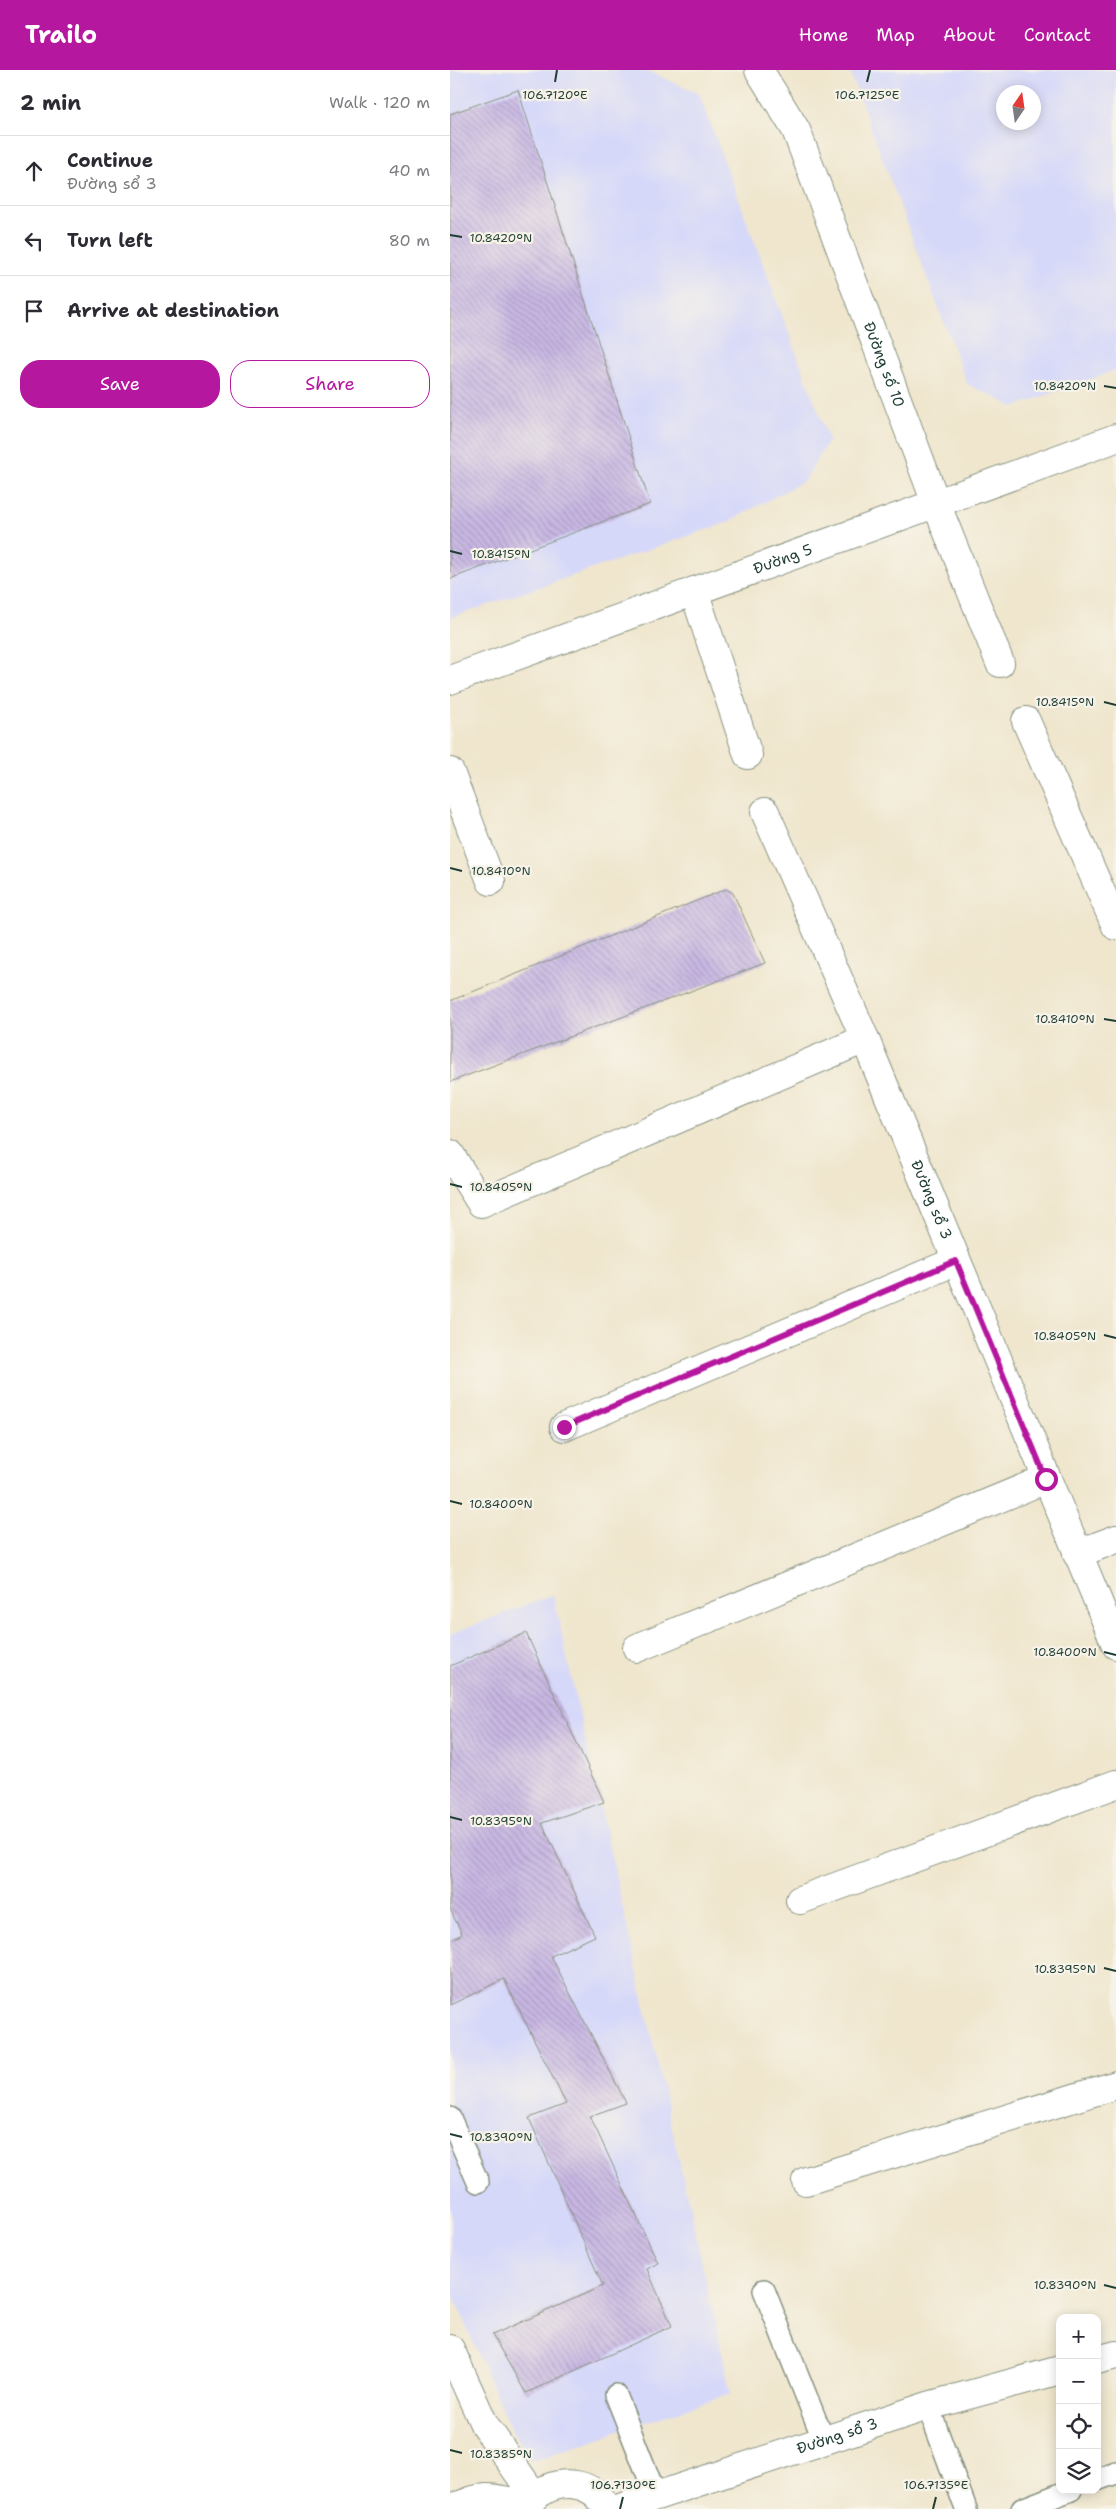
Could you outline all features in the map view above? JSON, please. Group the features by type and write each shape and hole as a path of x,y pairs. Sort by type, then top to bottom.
{"street":[{"name":"Đường số 10","path":"759,70 796,130 936,503 1000,663"},
{"name":"Đường 5","path":"450,680 1116,438"},
{"path":"694,591 748,755"},
{"path":"1026,721 1116,926"},
{"path":"450,772 491,881"},
{"name":"Đường sổ 3","path":"765,812 865,1039 1116,1645"},
{"path":"450,1154 481,1203 865,1039"},
{"path":"564,1427 956,1261"},
{"path":"637,1648 1046,1479"},
{"path":"1077,1554 1116,1539"},
{"path":"800,1900 1116,1784"},
{"path":"806,2181 1116,2085"},
{"path":"450,2349 484,2424 530,2504"},
{"path":"1101,2359 1116,2355"},
{"name":"Đường sổ 3","path":"617,2509 928,2406 1056,2371"},
{"path":"454,2509 462,2503 488,2496 530,2504 554,2485 576,2484 596,2494 607,2509"}],"lane":[{"path":"450,2118 478,2182"},
{"path":"764,2290 824,2441"},
{"path":"616,2395 656,2496"},
{"path":"928,2406 966,2509"},
{"path":"1101,2479 1116,2473"},
{"path":"1022,2509 1061,2494"}],"shaded area":[{"path":"450,70 646,70 699,94 829,440 804,481 726,523 450,618"},
{"path":"849,70 1116,70 1116,370 1014,407 967,384"},
{"path":"553,1595 731,2393 532,2461 511,2430 450,2289 450,1634"}],"building":[{"path":"518,90 650,504 450,579 450,114"},
{"path":"726,889 733,893 765,963 450,1082 450,1001"},
{"path":"526,1633 604,1802 542,1823 595,1936 551,1956 626,2103 590,2116 658,2263 647,2269 672,2326 526,2393 492,2335 603,2286 529,2118 566,2104 504,1979 450,2005 450,1941 462,1934 450,1909 450,1666"}],"route":[{"path":"564,1427 956,1261 1046,1479"}]}
